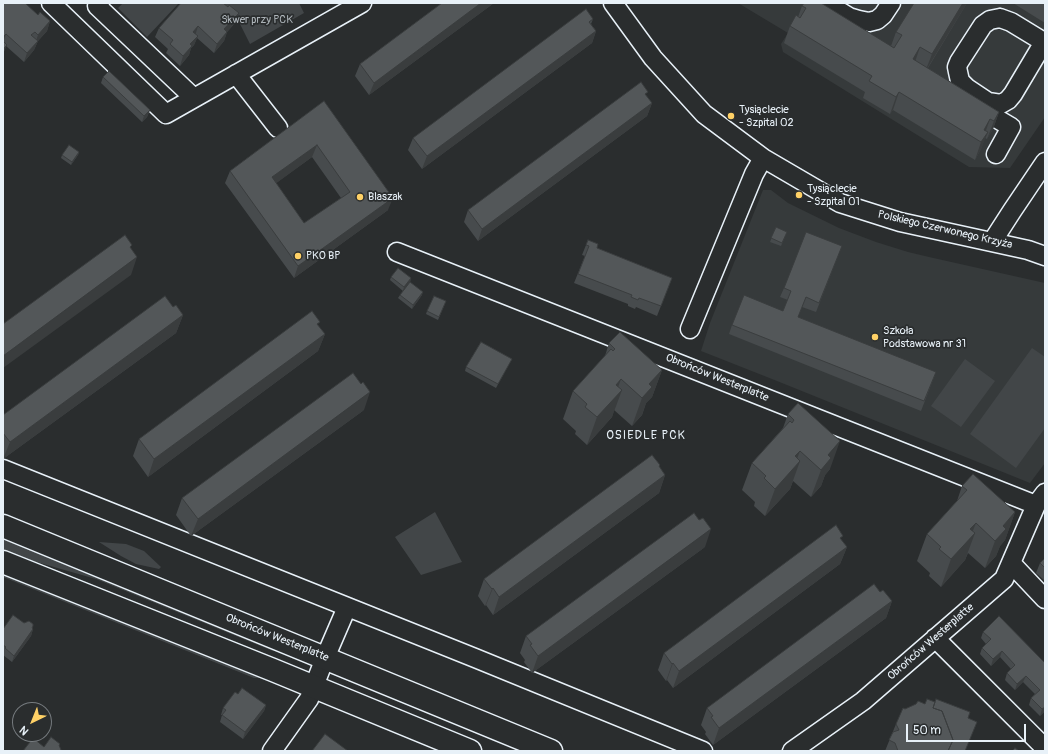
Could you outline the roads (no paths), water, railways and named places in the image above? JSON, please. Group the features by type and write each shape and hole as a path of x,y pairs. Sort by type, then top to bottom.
{"main road":[{"name":"Obrońców Westerplatte","path":"3,526 551,751"},
{"path":"3,562 470,751"}],"street":[{"path":"51,3 166,114 362,3"},
{"path":"100,3 97,6 194,98"},
{"name":"Polskiego Czerwonego Krzyża","path":"613,3 653,58 704,114 763,158 840,203 900,222 1028,250 1045,256"},
{"path":"820,5 849,17 869,22 877,20 883,15 891,3"},
{"path":"820,5 860,36"},
{"path":"996,154 1012,127 988,102 966,88 960,81 957,68 959,62 983,25 990,20 1000,18 1011,22 1044,42 1013,94 997,110"},
{"path":"236,74 278,128"},
{"path":"946,88 997,110"},
{"path":"690,330 754,174 763,158"},
{"path":"992,242 1045,162"},
{"name":"Obrońców Westerplatte","path":"397,252 1041,499 1004,579 863,701 792,751"},
{"path":"3,469 131,519 703,751"},
{"path":"1011,563 1045,599"},
{"path":"272,751 309,699 347,607"},
{"path":"935,638 1045,748"}],"place":[{"name":"Tysiąclecie - Szpital 02","path":"731,116"},
{"name":"Tysiąclecie - Szpital 01","path":"799,195"},
{"name":"Blaszak","path":"360,197"},
{"name":"PKO BP","path":"298,256"},
{"name":"Szkoła Podstawowa nr 31","path":"875,337"}],"district":[{"name":"OSIEDLE PCK","path":"646,436"}],"park label":[{"name":"Skwer przy PCK","path":"257,20"}]}
